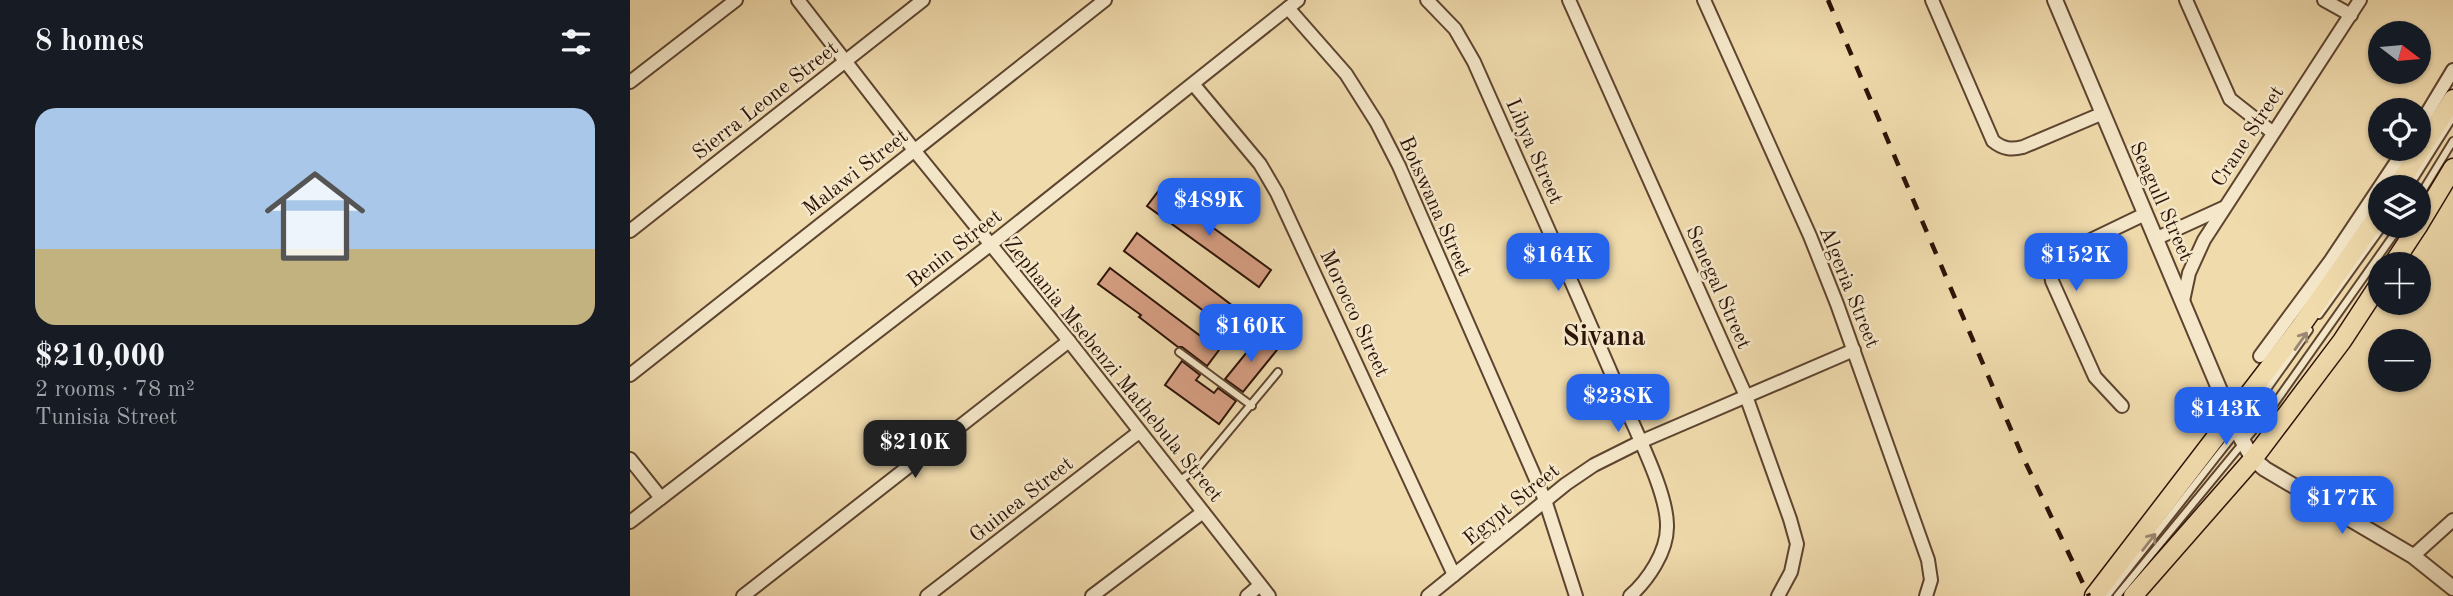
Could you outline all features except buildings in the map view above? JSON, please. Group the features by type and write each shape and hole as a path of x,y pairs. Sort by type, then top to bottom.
{"main road":[{"path":"2405,175 2453,99"},
{"path":"2431,204 2453,168"},
{"path":"2094,596 2238,431 2301,326 2368,231"},
{"path":"2133,596 2253,459 2368,302"}],"street":[{"path":"630,82 736,0"},
{"name":"Zephania Msebenzi Mathebula Street","path":"798,0 914,150 1180,480 1265,591"},
{"name":"Sierra Leone Street","path":"630,231 923,0"},
{"name":"Malawi Street","path":"630,376 1105,0"},
{"name":"Libya Street","path":"1427,0 1455,29 1475,62 1662,498 1667,527 1663,548 1643,582 1630,596"},
{"name":"Senegal Street","path":"1569,0 1746,396 1797,544 1791,572 1778,596"},
{"name":"Algeria Street","path":"1704,0 1810,236 1854,350 1928,560 1931,580 1926,596"},
{"path":"1932,0 1993,141 1998,145 2014,149 2023,147 2101,114"},
{"name":"Seagull Street","path":"2054,0 2238,431 2253,459"},
{"path":"2186,0 2230,99 2272,132"},
{"path":"2324,0 2351,15"},
{"name":"Crane Street","path":"2183,301 2194,260 2223,208 2360,0"},
{"name":"Benin Street","path":"630,522 990,245 1293,4"},
{"name":"Botswana Street","path":"1293,4 1346,74 1377,123 1399,166 1545,500 1576,596"},
{"path":"2431,106 2453,70"},
{"name":"Morocco Street","path":"1194,85 1260,164 1277,193 1454,575"},
{"path":"2260,356 2331,260 2397,161"},
{"path":"2155,239 2223,208"},
{"path":"2122,406 2104,388 2087,360 2052,281 2051,267 2054,260 2062,254 2145,214"},
{"path":"743,596 1069,341"},
{"name":"Egypt Street","path":"1428,596 1545,500 1594,465 1640,442 1854,350"},
{"name":"Guinea Street","path":"927,596 1139,432"},
{"path":"630,459 660,498"},
{"path":"2253,459 2279,478 2413,556 2453,588"},
{"path":"1092,596 1203,513"},
{"path":"2413,556 2453,520"},
{"path":"1247,596 1265,591"}],"lane":[{"path":"2417,175 2453,117"},
{"path":"2431,177 2453,141"},
{"path":"2318,317 2374,238"},
{"path":"2107,596 2238,431 2270,410 2392,238"},
{"path":"2117,596 2310,328"},
{"path":"1179,352 1252,406"},
{"path":"1180,480 1198,468 1278,372"}],"railway":[{"path":"1828,0 2021,453 2089,596"}],"district":[{"name":"Sivana","path":"1604,335"}]}
